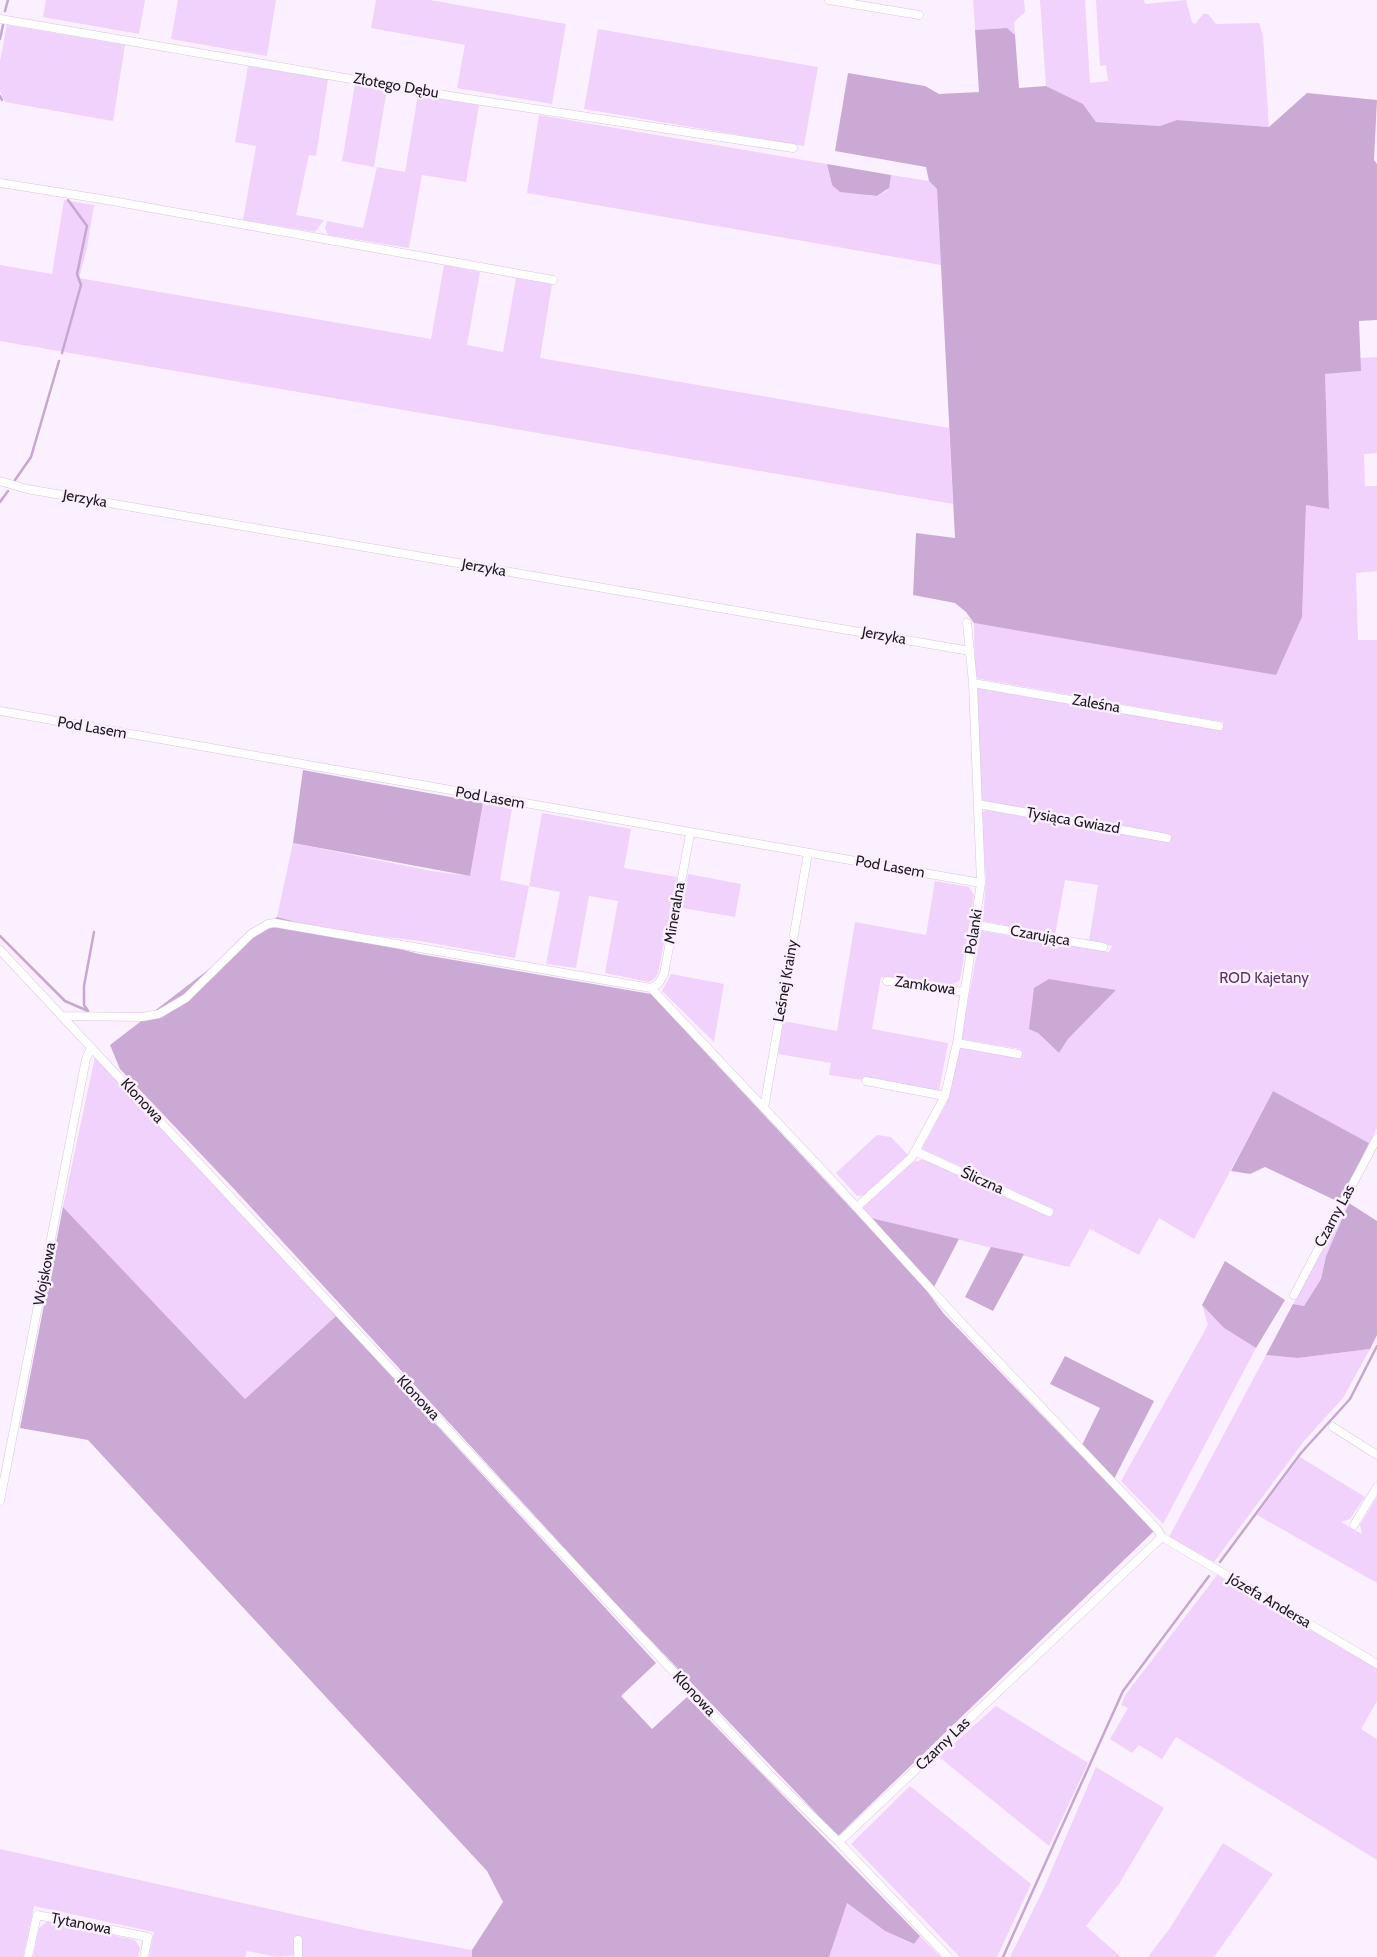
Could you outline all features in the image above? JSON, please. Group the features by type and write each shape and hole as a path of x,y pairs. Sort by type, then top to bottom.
{"street":[{"path":"829,0 919,15"},
{"name":"Złotego Dębu","path":"0,19 462,98 793,148"},
{"path":"0,183 101,199 553,280"},
{"name":"Jerzyka","path":"0,481 27,489 970,651"},
{"name":"Polanki","path":"857,1207 912,1157 945,1096 957,1043 981,883 973,683 967,623"},
{"name":"Zaleśna","path":"973,683 1219,726"},
{"name":"Pod Lasem","path":"0,711 690,834 981,883"},
{"name":"Tysiąca Gwiazd","path":"978,804 1167,838"},
{"name":"Mineralna","path":"651,988 659,983 664,974 690,834"},
{"name":"Leśnej Krainy","path":"764,1108 808,853"},
{"path":"62,1016 142,1017 159,1014 186,998 251,934 268,924 275,923 651,988 857,1207 958,1319 1157,1529 1162,1537"},
{"name":"Czarująca","path":"976,925 1103,947"},
{"name":"Klonowa","path":"0,950 701,1702 768,1773 839,1842"},
{"name":"Zamkowa","path":"887,981 964,992"},
{"path":"957,1043 1018,1054"},
{"name":"Wojskowa","path":"0,1501 86,1059 92,1048"},
{"path":"866,1081 945,1096"},
{"name":"Czarny Las","path":"1294,1295 1377,1138"},
{"name":"Śliczna","path":"915,1151 1049,1212"},
{"path":"1333,1427 1377,1455"},
{"path":"1354,1525 1377,1486"},
{"name":"Czarny Las","path":"839,1842 1162,1537"},
{"name":"Józefa Andersa","path":"1162,1537 1377,1664"},
{"path":"839,1842 948,1957"},
{"name":"Tytanowa","path":"28,1957 36,1915 148,1937 144,1957"},
{"path":"298,1940 298,1957"}],"green space":[{"path":"46,0 145,0 139,34 43,17"},
{"path":"178,0 276,0 267,56 171,39"},
{"path":"376,0 430,0 566,24 552,104 457,88 465,45 371,28"},
{"path":"973,0 1024,0 1025,12 1014,22 1015,35 1007,28 975,30"},
{"path":"1040,0 1085,0 1090,83 1108,81 1106,65 1100,66 1096,0 1144,0 1145,4 1186,0 1192,22 1195,24 1203,14 1208,14 1216,24 1259,23 1263,36 1269,127 1177,120 1160,126 1096,122 1083,104 1046,86"},
{"path":"7,25 125,45 113,121 5,102 0,91 0,61"},
{"path":"598,29 818,67 804,146 584,109"},
{"path":"248,66 328,79 316,156 309,155 296,215 324,220 315,232 243,220 256,146 235,142"},
{"path":"355,84 387,89 374,167 342,161"},
{"path":"418,95 479,105 466,182 422,175 409,248 328,235 325,228 327,221 363,228 377,167 405,172"},
{"path":"539,115 827,164 832,185 871,196 877,196 887,191 891,175 929,181 937,189 941,265 527,193"},
{"path":"64,200 94,205 87,248 79,278 431,339 444,265 480,272 467,345 503,352 516,278 552,284 540,358 949,428 953,504 0,341 0,265 52,274"},
{"name":"ROD Kajetany","path":"1377,357 1377,453 1364,454 1365,486 1377,486 1377,571 1356,573 1358,640 1377,640 1377,1128 1369,1143 1273,1091 1194,1239 1159,1218 1139,1255 1090,1229 1069,1267 871,1218 862,1208 913,1162 925,1159 1049,1216 1053,1209 922,1149 946,1104 959,1048 1019,1058 1020,1049 961,1039 981,931 1109,952 1112,946 1089,941 1098,885 1065,880 1055,935 983,921 986,878 981,813 986,810 1168,842 1171,835 980,802 976,688 1219,729 1223,722 975,678 974,623 1062,637 1302,616 1306,505 1329,509 1324,374 1360,371 1360,358","holes":["1048,979 1116,990 1068,1039 1059,1053 1038,1033"]},
{"path":"483,803 512,809 500,880 529,886 515,958 420,941 321,929 277,917 293,843 431,871 470,876"},
{"path":"542,813 631,829 624,868 677,877 658,973 655,978 649,982 605,973 618,901 589,896 576,968 546,964 560,892 529,886"},
{"path":"688,874 741,884 735,917 683,908"},
{"path":"935,881 969,887 974,895 960,980 951,986 881,977 872,1029 948,1043 939,1091 829,1075 831,1063 778,1054 783,1021 837,1031 855,922 926,935"},
{"path":"671,974 724,984 714,1042 662,991"},
{"path":"95,1057 336,1316 245,1399 63,1207"},
{"path":"877,1135 891,1137 908,1155 865,1195 857,1196 836,1173"},
{"path":"1349,1203 1326,1256 1321,1279 1304,1306 1293,1304"},
{"path":"1202,1305 1224,1328 1256,1348 1163,1524 1121,1481 1208,1325"},
{"path":"1370,1349 1343,1398 1304,1441 1214,1562 1169,1537 1266,1355 1298,1358"},
{"path":"1300,1457 1365,1497 1350,1519 1341,1522 1362,1534 1360,1525 1377,1497 1377,1583 1257,1515"},
{"path":"1217,1575 1377,1668 1377,1701 1361,1729 1377,1739 1377,1860 1176,1737 1162,1759 1139,1745 1132,1753 1110,1739 1128,1708 1121,1705 1126,1694"},
{"path":"996,1706 1088,1763 1049,1846 939,1757"},
{"path":"1096,1767 1164,1808 1119,1884 1086,1926 1121,1957 1010,1957 1043,1890"},
{"path":"910,1786 1031,1884 997,1957 960,1957 851,1844"},
{"path":"1223,1843 1273,1874 1214,1957 1148,1957 1170,1928"},
{"path":"0,1849 364,1930 472,1950 472,1957 301,1957 295,1955 277,1957 247,1951 245,1957 149,1957 154,1932 34,1906 23,1957 0,1957"},
{"path":"846,1902 885,1931 913,1944 920,1936 941,1957 829,1957"},
{"path":"48,1921 135,1940 140,1948 138,1957 33,1957 39,1928"}],"shaded area":[{"path":"1007,28 1015,35 1019,88 1046,86 1083,104 1096,122 1160,126 1177,120 1269,127 1307,93 1377,100 1374,160 1377,164 1377,320 1359,321 1361,371 1325,374 1329,509 1306,505 1302,617 1276,675 974,623 966,612 955,603 913,595 916,533 955,538 937,189 929,181 926,167 835,151 848,73 925,86 939,94 979,92 975,30"},
{"path":"827,164 891,175 889,188 877,196 840,192 832,185"},
{"path":"303,770 483,803 470,876 293,843"},
{"path":"277,917 419,954 651,994 921,1283 944,1314 1154,1531 838,1836 614,1602 236,1191 120,1069 110,1045"},
{"path":"1049,979 1116,990 1068,1039 1059,1053 1038,1033 1029,1029 1034,988"},
{"path":"1273,1091 1369,1143 1341,1203 1265,1167 1250,1174 1231,1171"},
{"path":"1349,1203 1377,1221 1377,1335 1370,1349 1298,1358 1266,1355 1293,1304 1304,1306 1321,1279 1326,1256"},
{"path":"63,1207 245,1399 336,1316 656,1663 621,1696 652,1729 687,1697 920,1936 914,1944 885,1931 847,1903 829,1957 472,1957 472,1950 503,1902 487,1871 88,1440 20,1428"},
{"path":"871,1218 959,1239 934,1287"},
{"path":"991,1247 1024,1254 993,1311 965,1297"},
{"path":"1225,1261 1285,1300 1256,1348 1224,1328 1202,1305"},
{"path":"1065,1356 1154,1401 1114,1479 1082,1445 1100,1408 1050,1384"}],"waterway":[{"path":"5,11 8,0"},
{"path":"0,39 3,25"},
{"path":"0,96 2,100"},
{"path":"62,353 81,285 77,274 87,226 68,200"},
{"path":"15,480 31,457 59,361"},
{"path":"0,502 8,491"},
{"path":"0,936 65,1001 88,1011 84,1005 84,986 94,932"},
{"path":"1220,1562 1301,1453 1350,1399 1377,1346"},
{"path":"1003,1957 1123,1691 1209,1576"}]}
